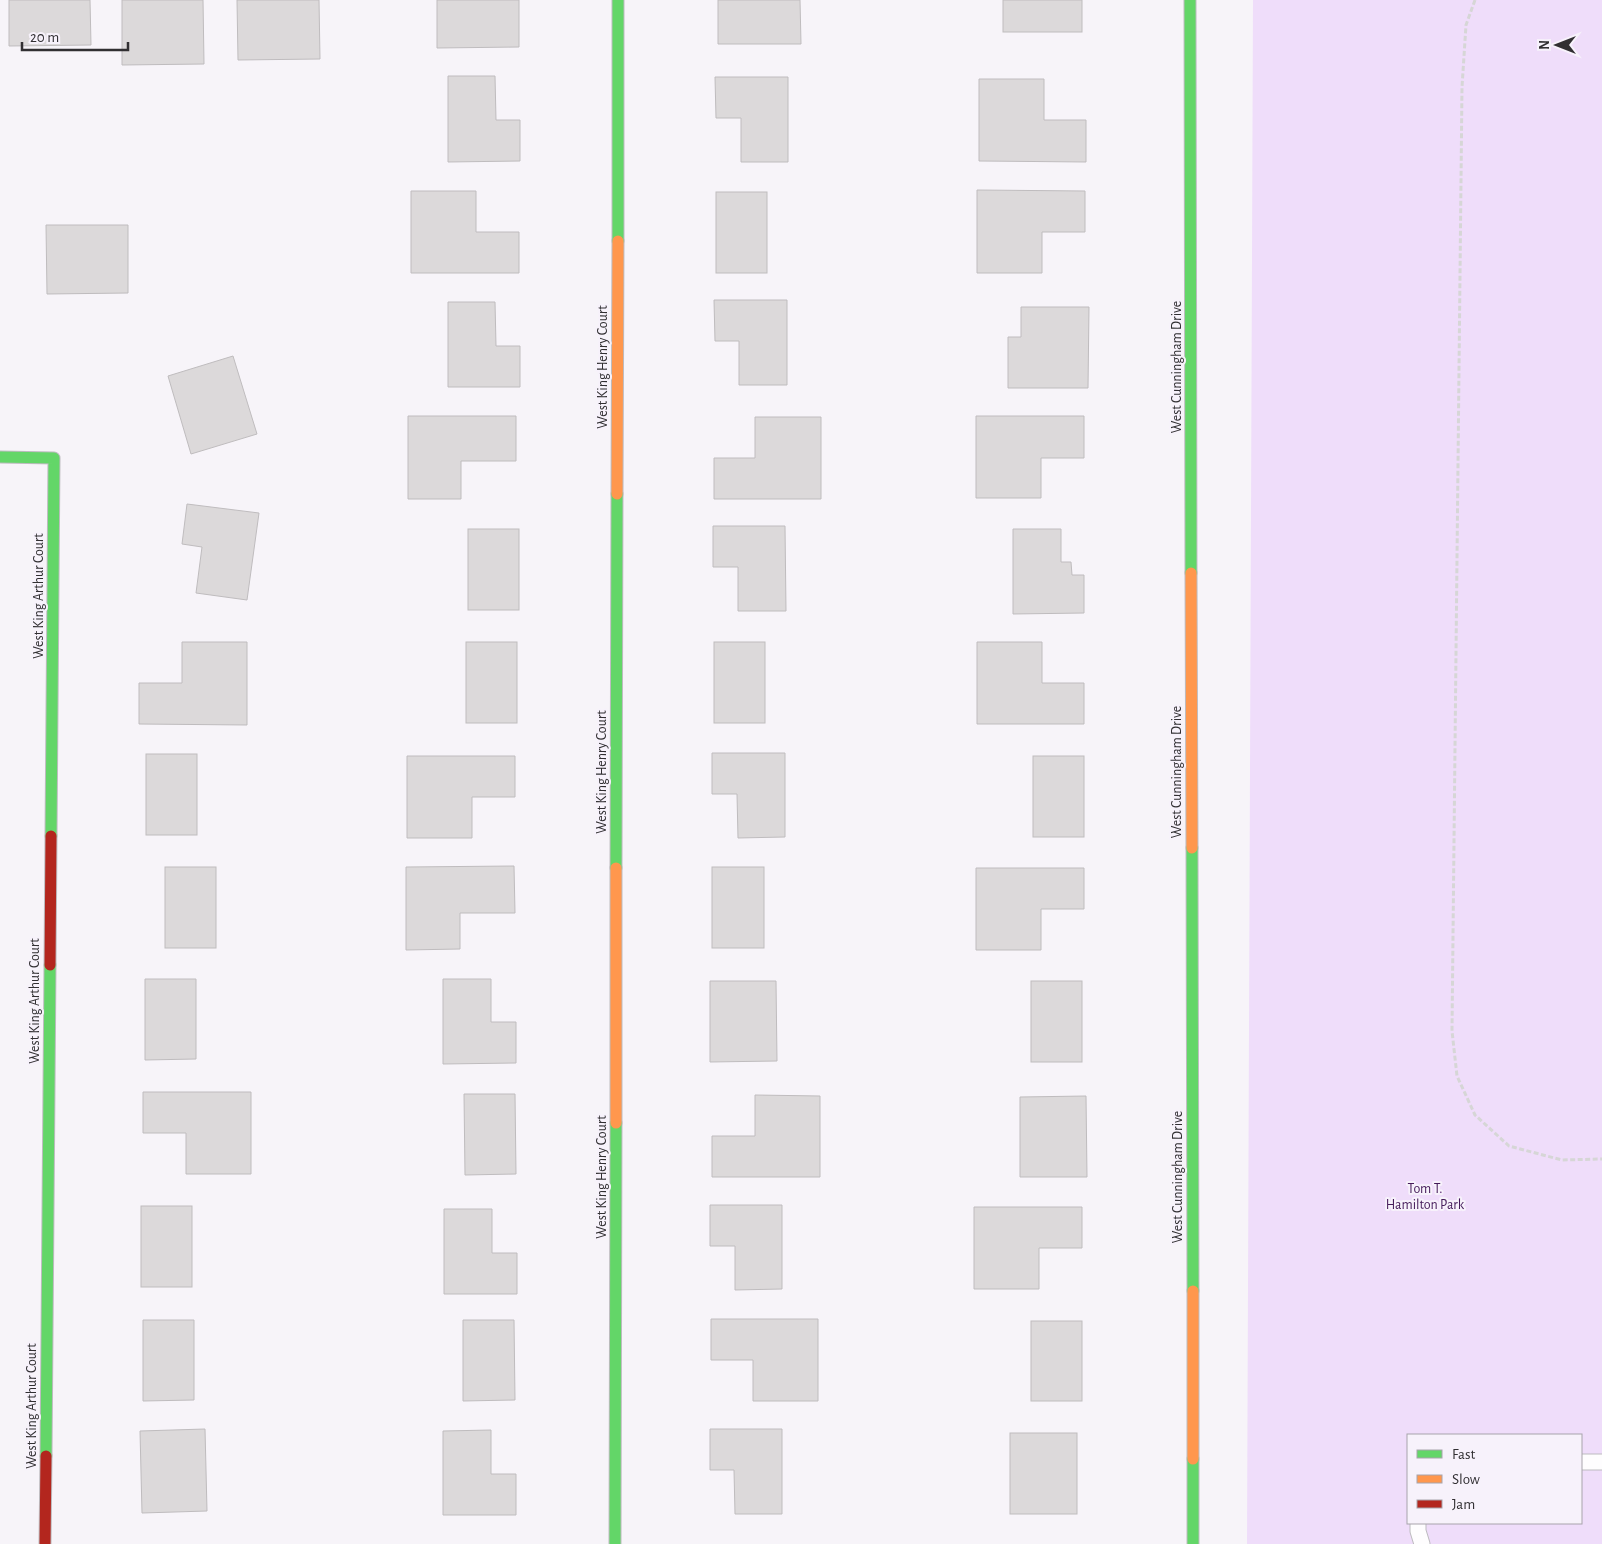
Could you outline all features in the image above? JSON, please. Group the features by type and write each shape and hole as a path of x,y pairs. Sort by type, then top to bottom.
{"street":[{"name":"West King Henry Court","path":"615,1544 618,0"},
{"name":"West Cunningham Drive","path":"1190,0 1192,1544"},
{"name":"West King Arthur Court","path":"0,457 54,458 45,1544"}],"lane":[{"path":"1582,1462 1602,1462"},
{"path":"1418,1524 1422,1544"}],"path":[{"path":"1475,0 1466,25 1462,87 1452,1021 1456,1076 1475,1115 1509,1146 1562,1160 1602,1159"}],"green space":[{"name":"Tom T. Hamilton Park","path":"1253,0 1602,0 1602,1544 1247,1544"}],"building":[{"path":"9,0 90,0 91,45 9,46"},
{"path":"122,0 203,0 204,64 122,65"},
{"path":"237,0 319,0 320,59 238,60"},
{"path":"437,0 519,0 519,47 437,48"},
{"path":"718,0 800,0 801,44 718,44"},
{"path":"1003,0 1082,0 1082,32 1003,32"},
{"path":"448,76 495,76 496,120 520,120 520,161 448,162"},
{"path":"715,77 788,77 788,162 741,162 741,118 716,118"},
{"path":"979,79 1044,79 1044,120 1086,120 1086,162 979,161"},
{"path":"977,190 1085,191 1085,232 1042,232 1042,273 977,273"},
{"path":"411,191 476,191 476,232 519,232 519,273 411,273"},
{"path":"716,192 767,192 767,273 716,273"},
{"path":"46,225 128,225 128,293 47,294"},
{"path":"714,300 787,300 787,385 739,385 739,341 715,341"},
{"path":"448,302 495,302 496,346 520,346 520,387 448,387"},
{"path":"1021,307 1089,307 1088,388 1008,388 1008,337 1021,337"},
{"path":"233,356 257,434 191,454 168,376"},
{"path":"408,416 516,416 516,461 461,461 461,499 408,499"},
{"path":"976,416 1084,416 1084,458 1041,458 1041,498 976,498"},
{"path":"755,417 821,417 821,499 714,499 714,458 755,458"},
{"path":"187,504 259,513 247,600 196,593 202,547 182,544"},
{"path":"713,526 785,526 786,611 738,611 738,567 713,567"},
{"path":"468,529 519,529 519,610 468,610"},
{"path":"1013,529 1061,529 1061,562 1071,562 1072,575 1084,575 1084,613 1013,614"},
{"path":"182,642 247,642 247,725 139,724 139,683 182,683"},
{"path":"466,642 517,642 517,723 466,723"},
{"path":"714,642 765,642 765,723 714,723"},
{"path":"977,642 1042,642 1042,683 1084,683 1084,724 977,724"},
{"path":"712,753 785,753 785,837 738,838 737,794 712,794"},
{"path":"146,754 197,754 197,835 146,835"},
{"path":"407,756 515,756 515,797 472,797 472,838 407,838"},
{"path":"1033,756 1084,756 1084,837 1033,837"},
{"path":"514,866 515,913 460,913 460,949 406,950 406,867"},
{"path":"165,867 216,867 216,948 165,948"},
{"path":"712,867 764,867 764,948 712,948"},
{"path":"976,868 1084,868 1084,909 1041,909 1041,950 976,950"},
{"path":"145,979 196,979 196,1059 145,1060"},
{"path":"443,979 491,979 491,1022 516,1022 516,1063 443,1064"},
{"path":"710,981 776,981 777,1061 710,1062"},
{"path":"1031,981 1082,981 1082,1062 1031,1062"},
{"path":"143,1092 251,1092 251,1174 186,1174 186,1133 143,1133"},
{"path":"464,1094 515,1094 516,1174 465,1175"},
{"path":"755,1095 820,1096 820,1177 712,1177 712,1136 755,1136"},
{"path":"1086,1096 1087,1177 1020,1177 1020,1097"},
{"path":"710,1205 782,1205 782,1289 735,1290 735,1246 710,1246"},
{"path":"141,1206 192,1206 192,1287 141,1287"},
{"path":"974,1207 1082,1207 1082,1248 1039,1248 1039,1289 974,1289"},
{"path":"444,1209 492,1209 492,1253 517,1253 517,1294 444,1294"},
{"path":"711,1319 818,1319 818,1401 753,1401 753,1360 711,1360"},
{"path":"143,1320 194,1320 194,1400 143,1401"},
{"path":"463,1320 514,1320 515,1400 463,1401"},
{"path":"1031,1321 1082,1321 1082,1401 1031,1401"},
{"path":"205,1429 207,1511 142,1513 140,1431"},
{"path":"710,1429 782,1429 782,1514 735,1514 734,1470 710,1470"},
{"path":"491,1430 491,1474 516,1474 516,1515 443,1515 443,1431"},
{"path":"1010,1433 1077,1433 1077,1514 1010,1514"}],"traffic: fast":[{"path":"618,0 618,241"},
{"path":"1190,0 1191,573"},
{"path":"0,457 54,458 51,836"},
{"path":"616,868 617,494"},
{"path":"1192,848 1193,1291"},
{"path":"46,1456 50,965"},
{"path":"615,1544 616,1123"},
{"path":"1193,1459 1193,1544"}],"traffic: slow":[{"path":"617,494 618,241"},
{"path":"1191,573 1192,848"},
{"path":"616,868 616,1123"},
{"path":"1193,1291 1193,1459"}],"traffic: jam":[{"path":"50,965 51,836"},
{"path":"45,1544 46,1456"}]}
